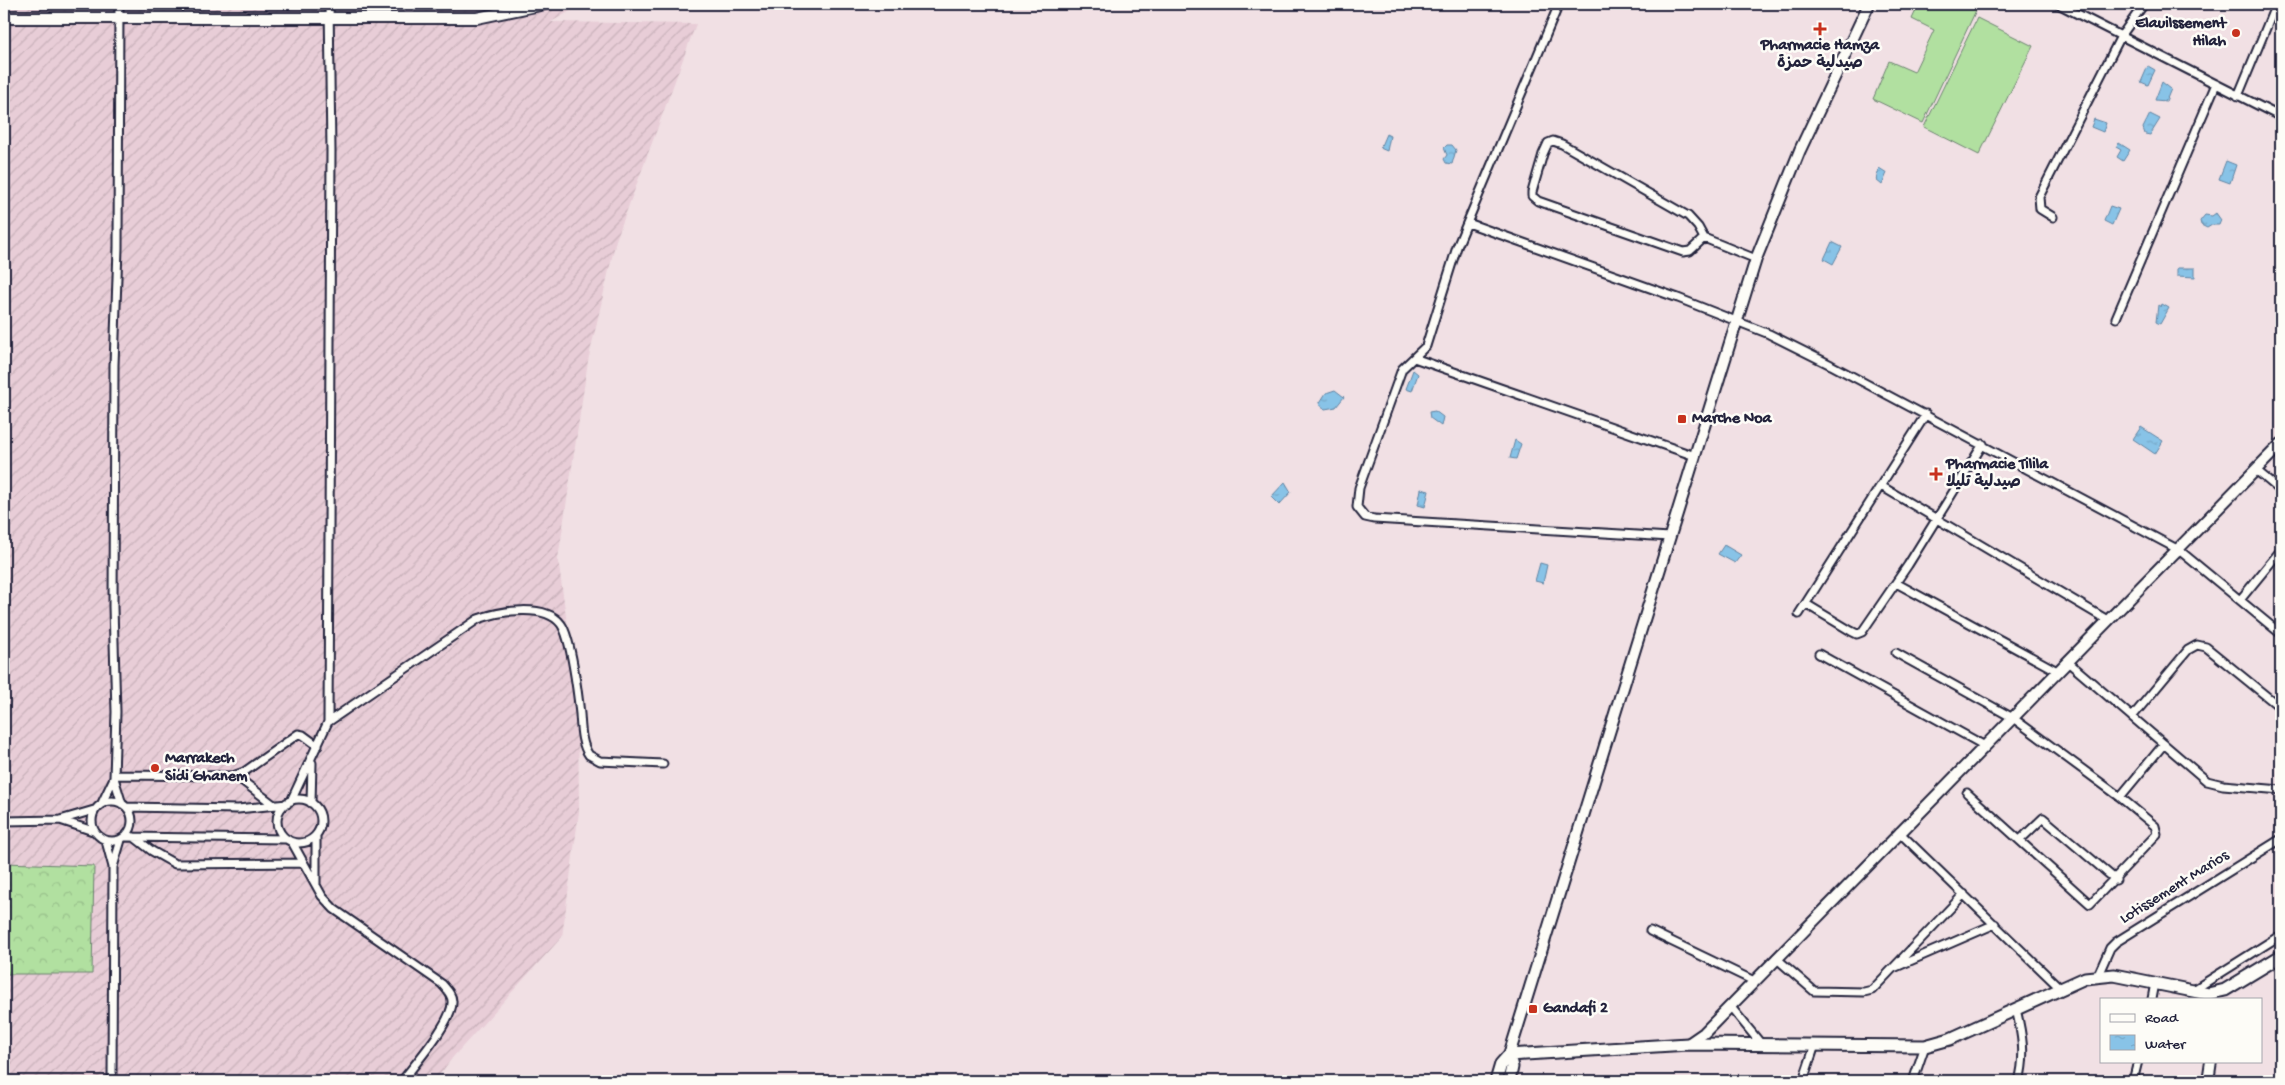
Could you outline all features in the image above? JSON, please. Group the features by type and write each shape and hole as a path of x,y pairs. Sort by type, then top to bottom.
{"main road":[{"path":"1496,1081 1501,1064 1509,1055 1688,1044 1925,1046 1950,1039 2085,978 2098,975 2114,975 2218,996 2281,956"},
{"path":"1509,1055 1512,1067 1509,1081"}],"street":[{"path":"113,867 132,822 114,776 116,712 113,607 114,366 118,248 119,4"},
{"path":"329,4 331,151 328,722 312,760 288,803 280,811 277,822 280,832 289,841 322,896 334,909 442,984 450,992 452,1001 445,1023 402,1081"},
{"path":"4,18 477,18 545,4"},
{"path":"1559,4 1448,272 1426,346 1402,369 1356,498 1357,508 1365,517 1670,537"},
{"path":"1509,1055 1756,259 1800,150 1869,4"},
{"path":"2058,4 2281,118"},
{"path":"2053,218 2040,209 2038,201 2121,36 2144,4"},
{"path":"2238,96 2276,4"},
{"path":"2116,318 2186,149 2216,84"},
{"path":"1704,238 1690,251 1684,252 1538,201 1532,196 1532,192 1546,146 1553,141 1562,144 1688,216 1698,227 1704,238 1756,259"},
{"path":"1468,223 1601,270 1777,338 1926,414 2180,550 2281,634"},
{"path":"1414,358 1695,456"},
{"path":"1799,614 1926,414"},
{"path":"1806,604 1851,632 1860,634 1896,583 1983,444"},
{"path":"1688,1044 1704,1032 1730,1006 1899,832 2180,550 2281,444"},
{"path":"2256,470 2281,491"},
{"path":"1881,486 2109,621"},
{"path":"2240,600 2281,550"},
{"path":"1896,583 2059,672"},
{"path":"328,722 478,619 504,611 544,613 554,617 564,628 575,679 582,732 589,755 600,761 664,764"},
{"path":"2132,717 2188,650 2197,644 2206,647 2281,708"},
{"path":"1896,653 2013,718 2120,797 2155,826 2158,831 2156,836 2116,880 2090,904 1967,793"},
{"path":"1819,654 1985,746"},
{"path":"2068,662 2200,776 2212,783 2281,790"},
{"path":"114,776 236,776 298,734 309,738 318,746"},
{"path":"2120,797 2164,744"},
{"path":"310,803 312,760"},
{"path":"4,821 60,820 94,810 102,803 114,776"},
{"path":"236,776 274,805"},
{"path":"102,803 112,801 125,806 238,809 302,800 310,803 320,816 320,827 316,836 316,885"},
{"path":"93,831 91,820 94,810"},
{"path":"2020,840 2043,818 2116,880"},
{"path":"60,820 93,831 106,841 113,867 112,1081"},
{"path":"1899,832 2060,988"},
{"path":"106,841 134,837 307,842 316,836"},
{"path":"134,837 152,851 175,864 303,864"},
{"name":"Lotissement Marios","path":"2098,975 2110,948 2116,942 2281,838"},
{"path":"1776,958 1806,986 1818,992 1872,990 1964,894"},
{"path":"1894,968 1995,924"},
{"path":"1650,931 1754,981"},
{"path":"2192,991 2281,934"},
{"path":"2152,998 2155,983"},
{"path":"1730,1006 1762,1045"},
{"path":"2016,1009 2024,1060 2019,1081"},
{"path":"1803,1081 1815,1045"},
{"path":"1913,1081 1925,1046"},
{"path":"2133,1081 2138,1062"},
{"path":"2208,1081 2211,1062"}],"shaded area":[{"path":"4,4 583,4 551,22 696,24 616,240 588,361 558,559 578,702 579,812 562,937 453,1057 435,1081 4,1081"}],"green space":[{"path":"1919,4 1973,4 1978,6 1923,123 1873,99 1889,61 1914,72 1934,30 1912,19"},
{"path":"1977,18 2033,46 1979,155 1924,127"},
{"path":"4,863 94,866 92,974 4,974"}],"water":[{"path":"2148,66 2155,70 2148,85 2141,82"},
{"path":"2162,82 2171,89 2166,101 2155,100"},
{"path":"2150,114 2160,119 2150,135 2145,134 2143,128"},
{"path":"2094,119 2106,123 2103,132 2091,127"},
{"path":"1386,134 1390,136 1387,151 1380,148"},
{"path":"2119,143 2130,150 2123,161 2117,157 2121,150 2116,147"},
{"path":"1447,145 1452,145 1456,150 1452,164 1446,163 1444,159 1447,155 1444,148"},
{"path":"2226,161 2236,165 2230,183 2219,179"},
{"path":"1879,168 1887,173 1882,185 1876,180"},
{"path":"2110,206 2119,209 2112,225 2104,221"},
{"path":"2216,213 2221,220 2219,225 2212,225 2207,228 2201,225 2200,221 2205,215 2212,216"},
{"path":"1832,242 1842,247 1833,264 1824,259"},
{"path":"2177,268 2195,268 2195,277 2177,276"},
{"path":"2162,304 2169,308 2160,324 2156,322 2158,305 2161,307"},
{"path":"1413,370 1418,374 1412,391 1406,389"},
{"path":"1335,390 1344,397 1336,407 1325,409 1319,404 1326,393"},
{"path":"1435,411 1443,417 1441,426 1430,418 1429,412"},
{"path":"2141,427 2163,441 2155,454 2133,439"},
{"path":"1515,440 1521,444 1516,459 1510,458"},
{"path":"1285,482 1291,492 1279,505 1271,497"},
{"path":"1421,489 1429,491 1425,507 1418,505"},
{"path":"1724,545 1741,555 1735,563 1718,554"},
{"path":"1540,563 1547,565 1543,583 1535,581"}],"place":[{"name":"Pharmacie Hamza صيدلية حمزة","path":"1820,29"},
{"name":"Elauilssement Hilah","path":"2236,33"},
{"name":"Marche Noa","path":"1682,419"},
{"name":"Pharmacie Tilila صيدلية تليلا","path":"1936,474"},
{"name":"Marrakech Sidi Ghanem","path":"155,768"},
{"name":"Gandafi 2","path":"1533,1009"}]}
